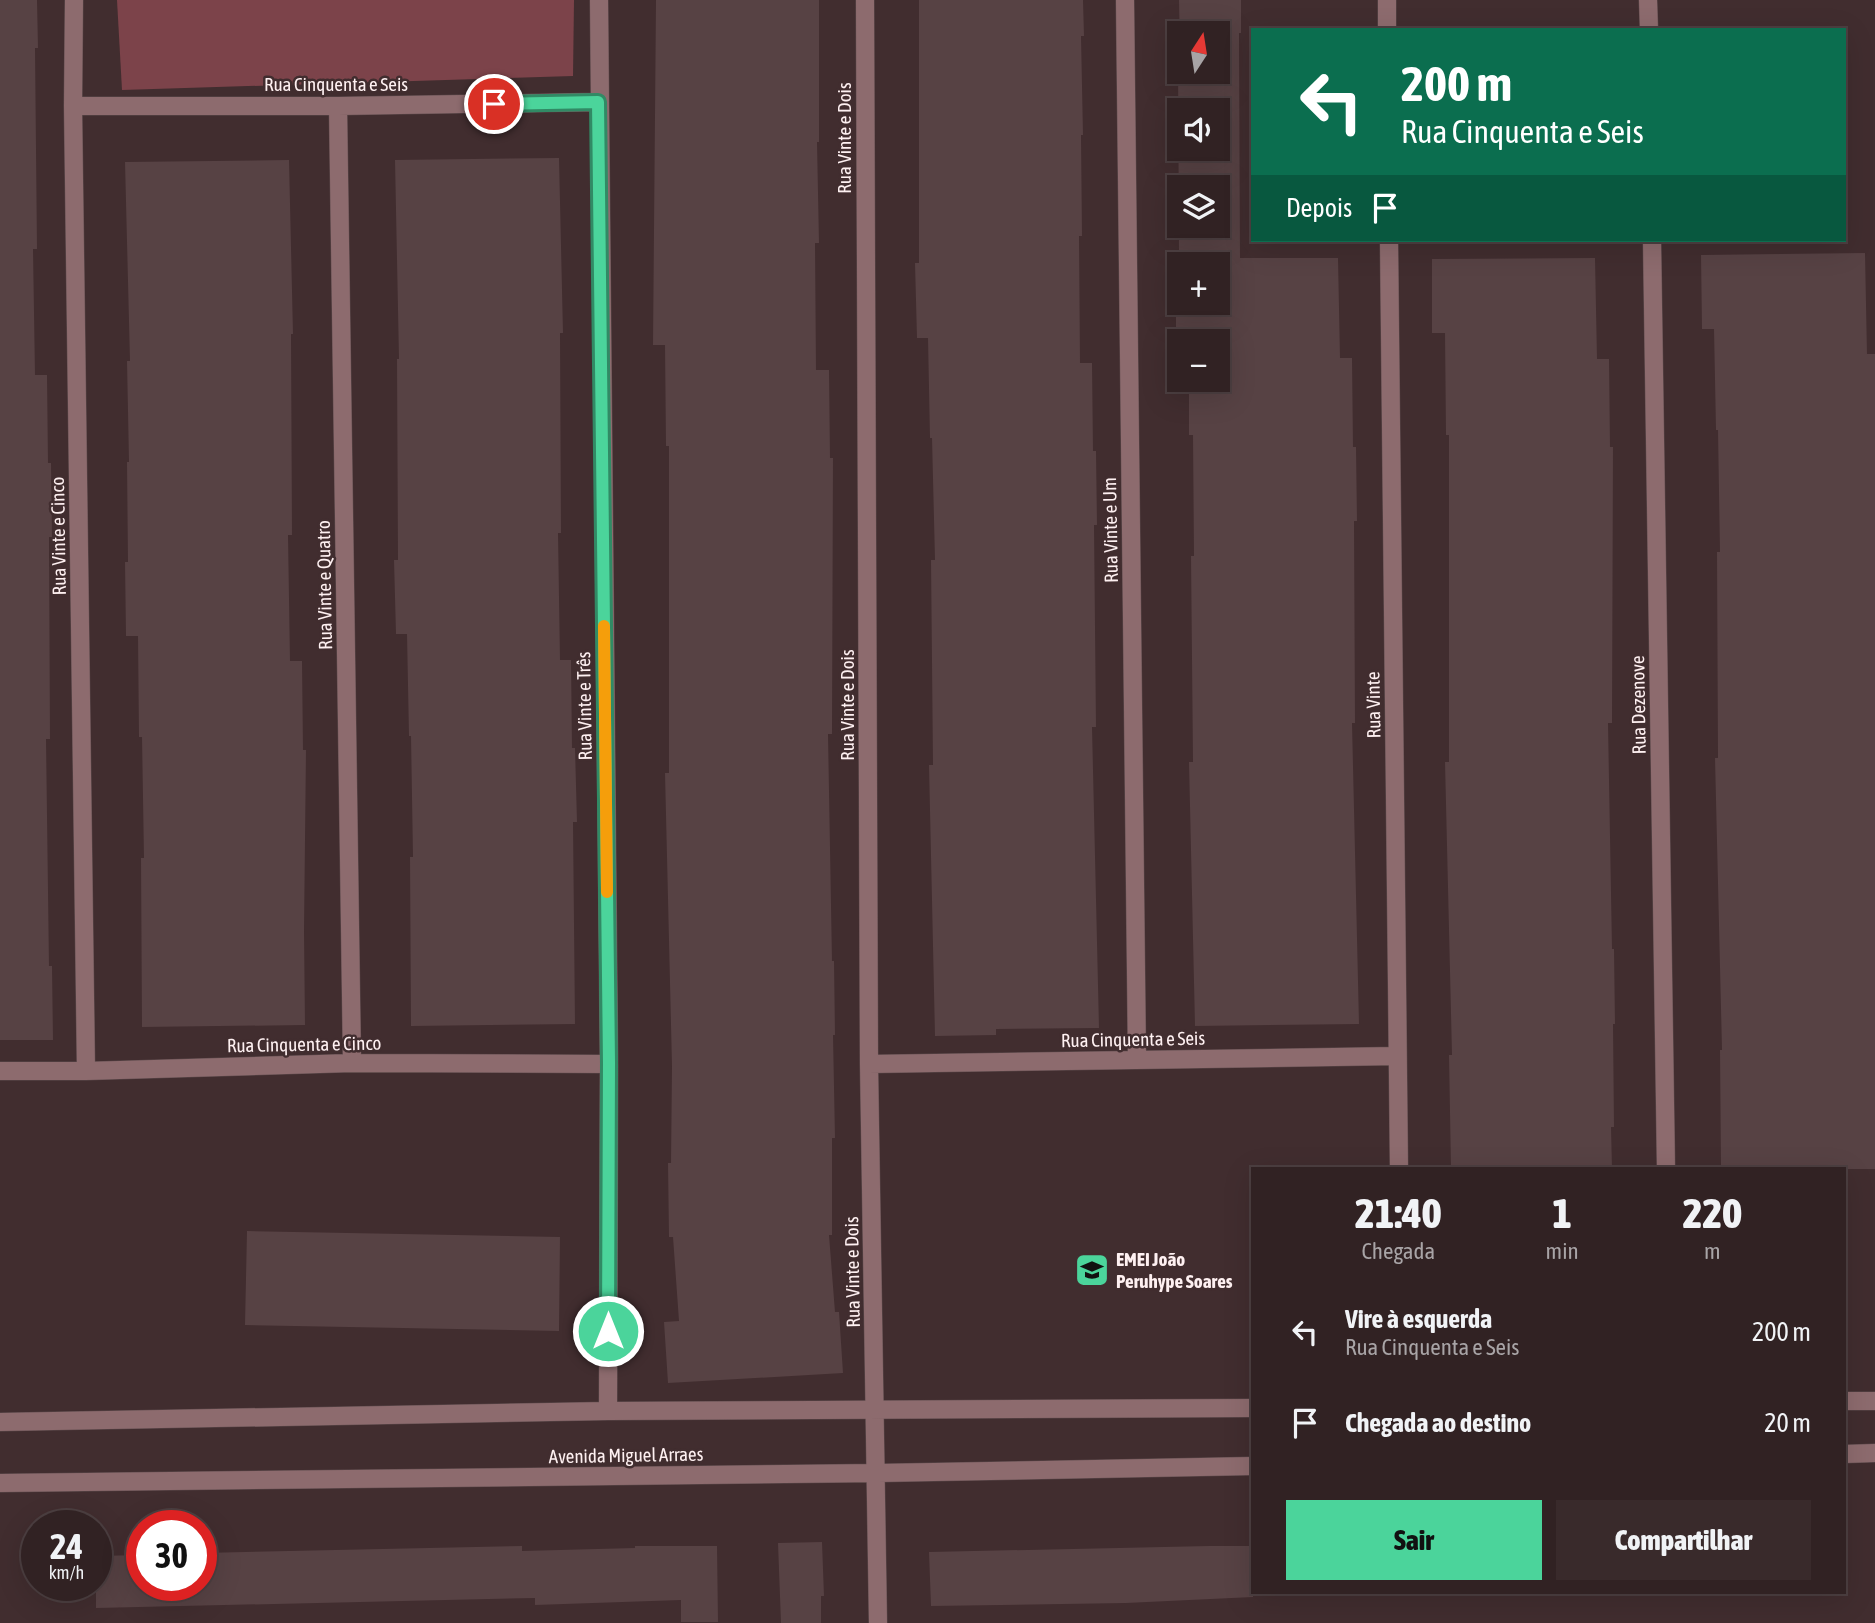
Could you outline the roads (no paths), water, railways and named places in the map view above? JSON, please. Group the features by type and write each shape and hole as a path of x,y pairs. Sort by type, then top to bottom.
{"street":[{"name":"Rua Vinte e Cinco","path":"74,0 86,1071"},
{"name":"Rua Vinte e Três","path":"599,0 609,1063 608,1411"},
{"name":"Rua Vinte e Dois","path":"865,0 869,1064 878,1473 878,1623"},
{"name":"Rua Vinte e Um","path":"1125,0 1137,1060"},
{"path":"1387,0 1387,28"},
{"path":"1648,0 1649,28"},
{"name":"Rua Cinquenta e Seis","path":"74,106 598,102"},
{"name":"Rua Vinte e Quatro","path":"338,106 352,1063"},
{"name":"Rua Vinte","path":"1389,242 1399,1167"},
{"name":"Rua Dezenove","path":"1652,242 1666,1167"},
{"name":"Rua Cinquenta e Seis","path":"869,1064 1397,1056"},
{"name":"Rua Cinquenta e Cinco","path":"0,1071 352,1063 609,1063"},
{"path":"1846,1401 1875,1401"},
{"path":"0,1422 608,1411 1251,1408"},
{"path":"1846,1454 1875,1453"},
{"name":"Avenida Miguel Arraes","path":"0,1483 1251,1466"}],"place":[{"name":"EMEI João Peruhype Soares","path":"1092,1270"}]}
